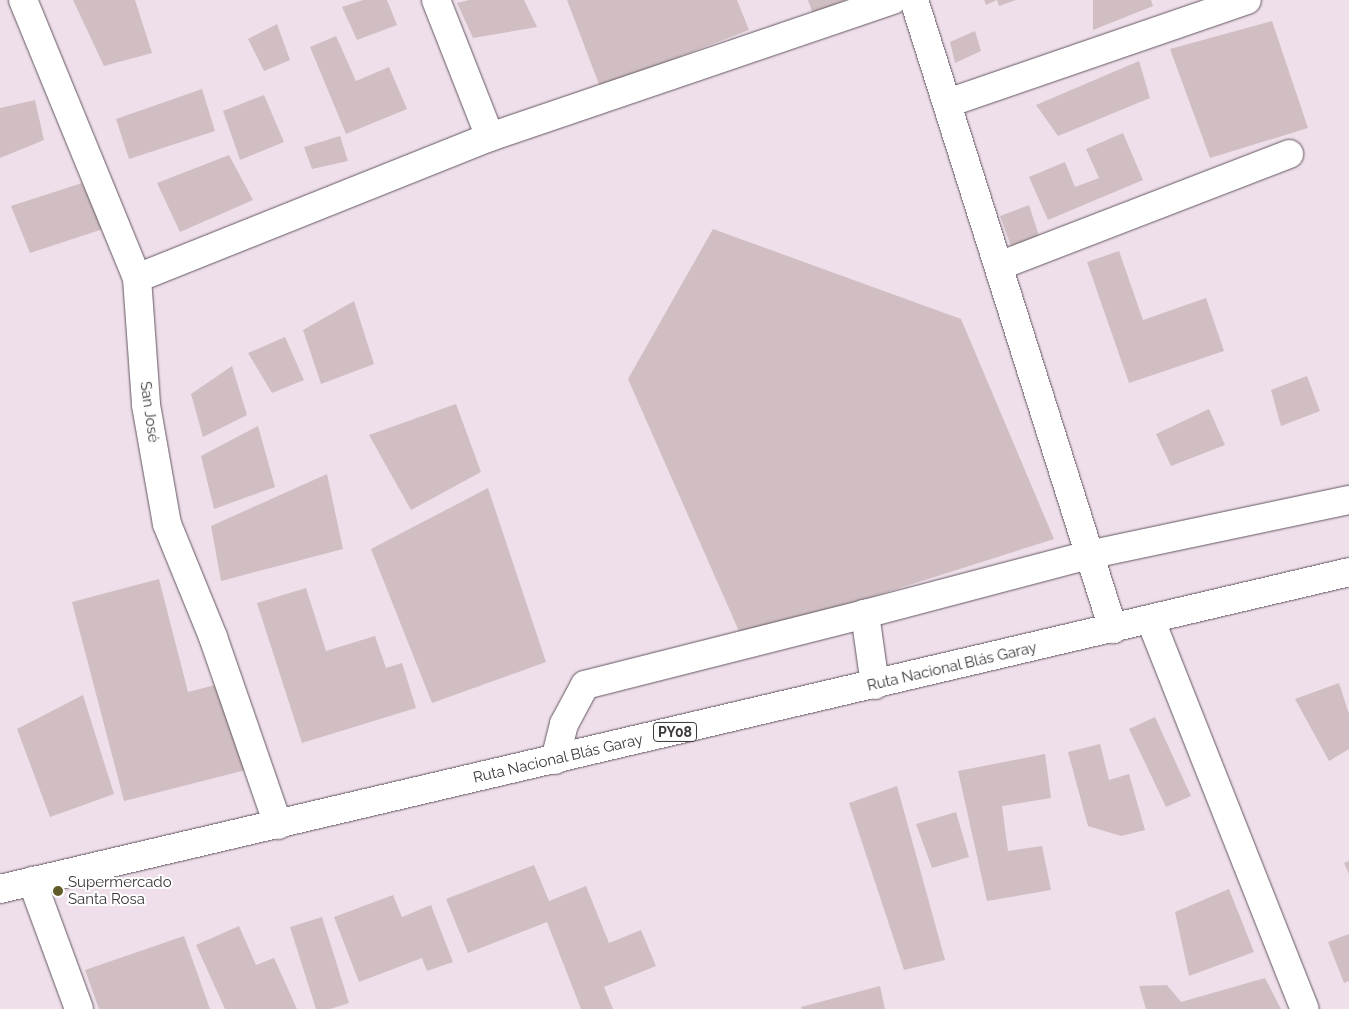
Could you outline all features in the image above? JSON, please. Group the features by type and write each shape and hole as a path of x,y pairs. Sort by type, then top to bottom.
{"main road":[{"name":"San José","path":"23,0 137,278 146,405 167,524 213,637 278,825"},
{"path":"436,0 490,137"},
{"path":"137,278 490,137 893,0"},
{"path":"914,0 948,103 1088,555 1114,629"},
{"path":"948,103 1247,0"},
{"path":"999,266 1289,154"},
{"path":"555,760 564,724 585,686 1088,555 1349,500"},
{"name":"Ruta Nacional Blás Garay","path":"0,889 1151,621 1349,572"},
{"path":"865,614 875,685"},
{"path":"1151,621 1305,1009"},
{"path":"32,881 79,1009"}],"building":[{"path":"73,0 135,0 152,53 104,66"},
{"path":"363,0 387,0 397,25 357,40 342,7"},
{"path":"469,0 524,0 537,27 473,38 457,3"},
{"path":"567,0 737,0 749,30 600,87"},
{"path":"808,0 846,0 813,14"},
{"path":"984,0 997,0 986,5"},
{"path":"997,0 1016,0 999,6"},
{"path":"1093,0 1151,0 1153,6 1093,30"},
{"path":"1272,21 1308,128 1210,158 1170,49"},
{"path":"277,24 290,60 264,71 248,39"},
{"path":"975,31 981,51 955,63 950,42"},
{"path":"336,36 356,81 389,67 407,109 346,134 310,47"},
{"path":"1139,61 1150,98 1058,136 1036,105"},
{"path":"202,89 215,131 129,159 116,119"},
{"path":"264,95 284,142 240,160 223,111"},
{"path":"35,100 44,140 0,158 0,108"},
{"path":"1123,133 1143,180 1048,220 1029,177 1065,162 1075,187 1099,178 1086,149"},
{"path":"340,136 348,161 312,169 304,147"},
{"path":"229,155 253,200 180,232 157,183"},
{"path":"82,183 103,229 30,253 11,206"},
{"path":"1029,205 1040,239 1012,249 1000,216"},
{"path":"713,229 961,319 1054,539 742,638 628,379"},
{"path":"1119,251 1143,320 1206,298 1224,351 1129,383 1087,262"},
{"path":"354,301 374,364 321,384 303,330"},
{"path":"285,337 304,380 272,393 248,353"},
{"path":"232,366 247,415 203,437 191,394"},
{"path":"1307,376 1320,411 1281,426 1271,390"},
{"path":"456,404 481,472 411,510 369,435"},
{"path":"1209,409 1225,445 1171,466 1156,434"},
{"path":"258,426 275,487 214,509 201,456"},
{"path":"327,474 343,549 221,581 211,526"},
{"path":"488,488 546,662 432,703 371,549"},
{"path":"159,579 188,692 223,683 246,770 124,801 72,602"},
{"path":"306,588 326,651 375,636 386,668 402,663 416,708 302,743 257,603"},
{"path":"1339,683 1349,714 1349,749 1329,761 1295,699"},
{"path":"83,695 114,794 50,817 17,729"},
{"path":"1155,717 1191,796 1166,807 1129,729"},
{"path":"1100,744 1109,780 1129,774 1145,830 1121,836 1088,826 1068,752"},
{"path":"1045,754 1051,798 1002,806 1008,851 1042,846 1051,890 987,901 958,771"},
{"path":"897,786 945,960 904,970 849,803"},
{"path":"956,812 969,857 932,868 916,824"},
{"path":"1349,861 1349,874 1344,863"},
{"path":"534,865 549,901 586,886 609,943 641,930 656,966 604,987 613,1009 581,1009 547,922 468,953 446,899"},
{"path":"1229,889 1254,952 1189,976 1175,912"},
{"path":"393,895 402,917 431,905 453,962 427,971 422,958 359,982 334,917"},
{"path":"322,917 349,1003 330,1009 316,1009 290,927"},
{"path":"239,926 256,965 274,958 297,1009 225,1009 196,945"},
{"path":"1349,934 1349,981 1344,983 1328,942"},
{"path":"184,936 210,1009 99,1009 85,970"},
{"path":"1265,978 1281,1009 1146,1009 1139,986 1167,985 1181,1002"},
{"path":"880,986 885,1009 802,1009 801,1007"}],"place":[{"name":"Supermercado Santa Rosa","path":"58,891"}]}
